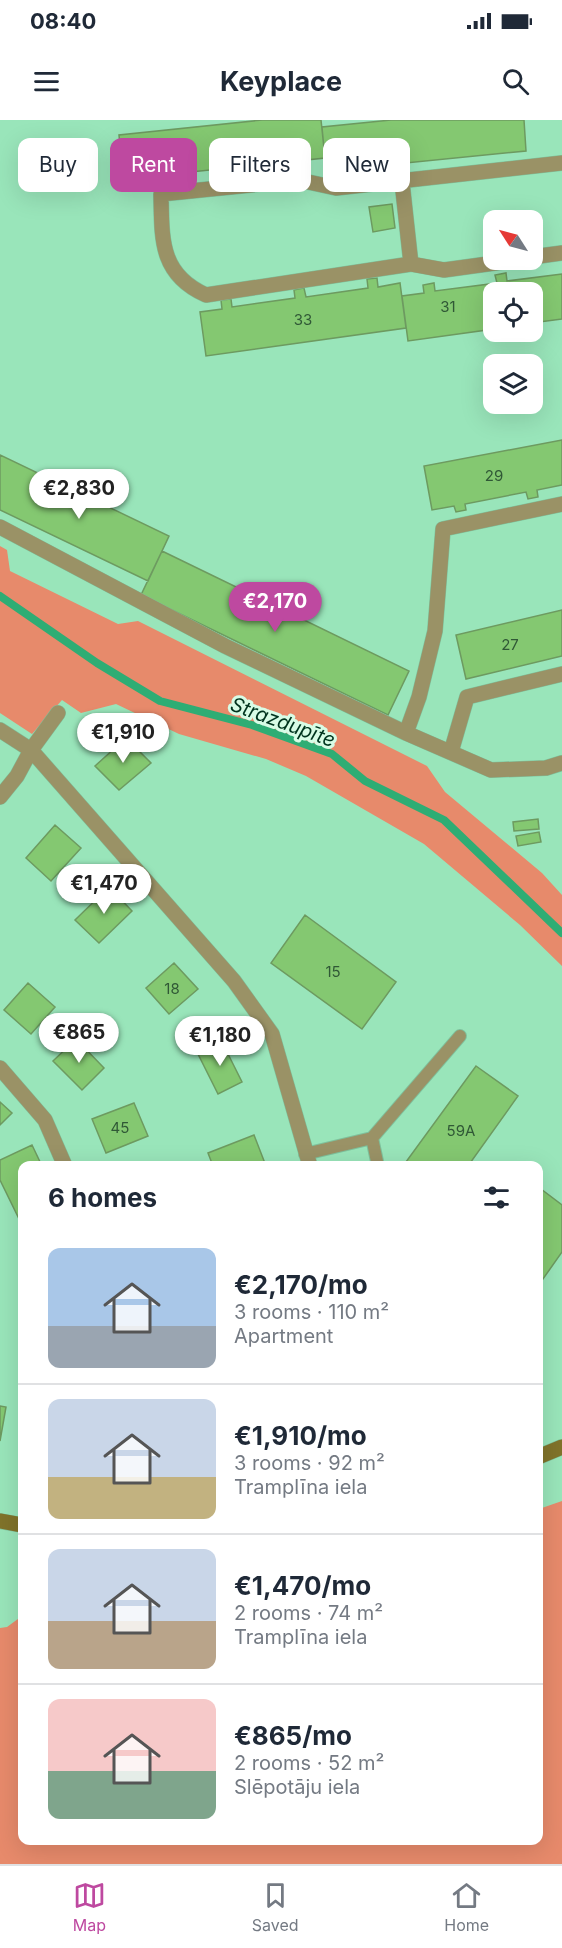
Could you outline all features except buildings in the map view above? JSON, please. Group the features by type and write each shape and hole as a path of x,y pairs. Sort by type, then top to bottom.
{"street":[{"path":"410,181 562,163"},
{"path":"323,185 299,180 161,194 162,238 175,274 206,295 411,264 444,270 483,265"},
{"path":"403,192 411,264"},
{"path":"543,256 562,253"},
{"path":"406,733 419,698 435,631 443,529 562,504"},
{"path":"0,527 225,646 406,733 491,770 546,768 562,763"},
{"path":"451,752 467,697 562,674"},
{"path":"0,797 17,776 31,750 57,713"},
{"path":"0,730 31,750 234,981 272,1034 308,1160"},
{"path":"0,1068 45,1120 63,1161"},
{"path":"543,1456 562,1447"},
{"path":"0,1521 18,1524"}],"lane":[{"path":"308,1160 372,1138 460,1036"},
{"path":"372,1138 377,1161"}],"shaded area":[{"path":"0,546 7,550 10,571 118,624 138,621 427,766 445,792 542,873 562,895 562,966 520,925 424,844 306,776 266,759 179,734 116,704 81,713 62,700 32,734 0,713"},
{"path":"562,1501 562,1864 0,1864 0,1628 7,1627 18,1619 18,1845 543,1845 543,1508"}],"waterway":[{"name":"Strazdupīte","path":"0,596 97,663 160,701 252,725 332,754 365,781 444,820 562,933"}]}
